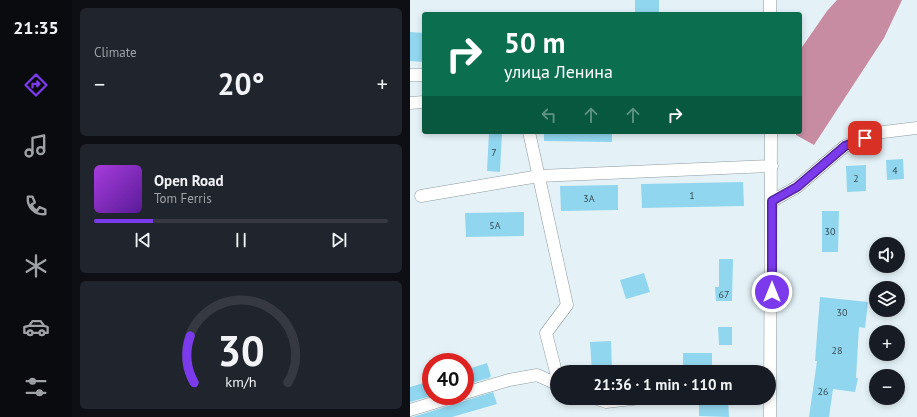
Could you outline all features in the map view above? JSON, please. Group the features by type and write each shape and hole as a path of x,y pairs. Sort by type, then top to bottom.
{"street":[{"path":"770,0 770,12"},
{"path":"410,75 422,75"},
{"path":"410,103 422,102"},
{"path":"772,201 797,187 845,146 875,134 917,128"},
{"path":"529,134 567,305 546,333 554,365"},
{"path":"770,365 771,134"},
{"path":"421,196 539,176 772,166"},
{"path":"474,390 509,380 537,375 550,381"},
{"path":"410,410 426,405"},
{"path":"770,405 770,417"}],"shaded area":[{"path":"837,0 902,0 884,38 814,145 796,135 802,134 802,47 827,11"}],"building":[{"path":"635,0 659,0 659,12 635,12"},
{"path":"410,32 422,33 422,62 410,61"},
{"path":"489,134 502,134 500,172 487,171"},
{"path":"544,134 612,134 612,142 544,141"},
{"path":"903,159 904,179 887,180 886,160"},
{"path":"866,165 866,191 847,192 846,166"},
{"path":"743,182 744,206 642,208 641,184"},
{"path":"618,185 618,210 561,211 560,186"},
{"path":"822,211 839,211 838,252 822,252"},
{"path":"524,212 524,236 466,237 465,213"},
{"path":"719,259 733,259 732,301 716,301 715,287 719,287"},
{"path":"644,273 650,292 626,299 620,280"},
{"path":"820,297 868,302 865,328 859,327 856,378 858,378 855,392 833,389 829,417 809,417 817,361 815,361"},
{"path":"718,327 732,327 732,345 719,345"},
{"path":"611,341 612,365 592,365 590,342"},
{"path":"683,353 712,353 712,365 683,365"},
{"path":"487,363 491,376 474,382 474,367"},
{"path":"422,384 422,399 410,402 410,387"},
{"path":"493,392 497,404 452,417 413,417 451,405 474,405 474,398"},
{"path":"699,405 728,405 729,417 699,416"}],"route":[{"path":"772,292 772,201 797,187 845,146 865,138"}]}
